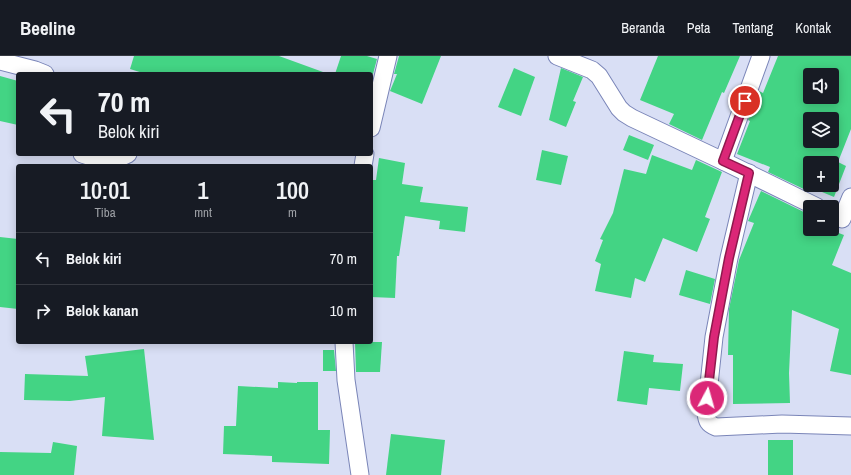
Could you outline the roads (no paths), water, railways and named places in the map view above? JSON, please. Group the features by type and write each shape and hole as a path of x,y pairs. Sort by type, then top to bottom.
{"street":[{"path":"373,120 388,56"},
{"path":"557,56 592,70 599,76 619,108 632,118 803,200"},
{"path":"723,161 761,56"},
{"path":"0,61 40,72"},
{"path":"89,156 105,161 118,159 124,156"},
{"path":"749,173 729,258 714,337 706,420 709,424 716,427 782,424 851,426"},
{"path":"842,219 851,197"},
{"path":"344,344 346,380 360,475"}]}
